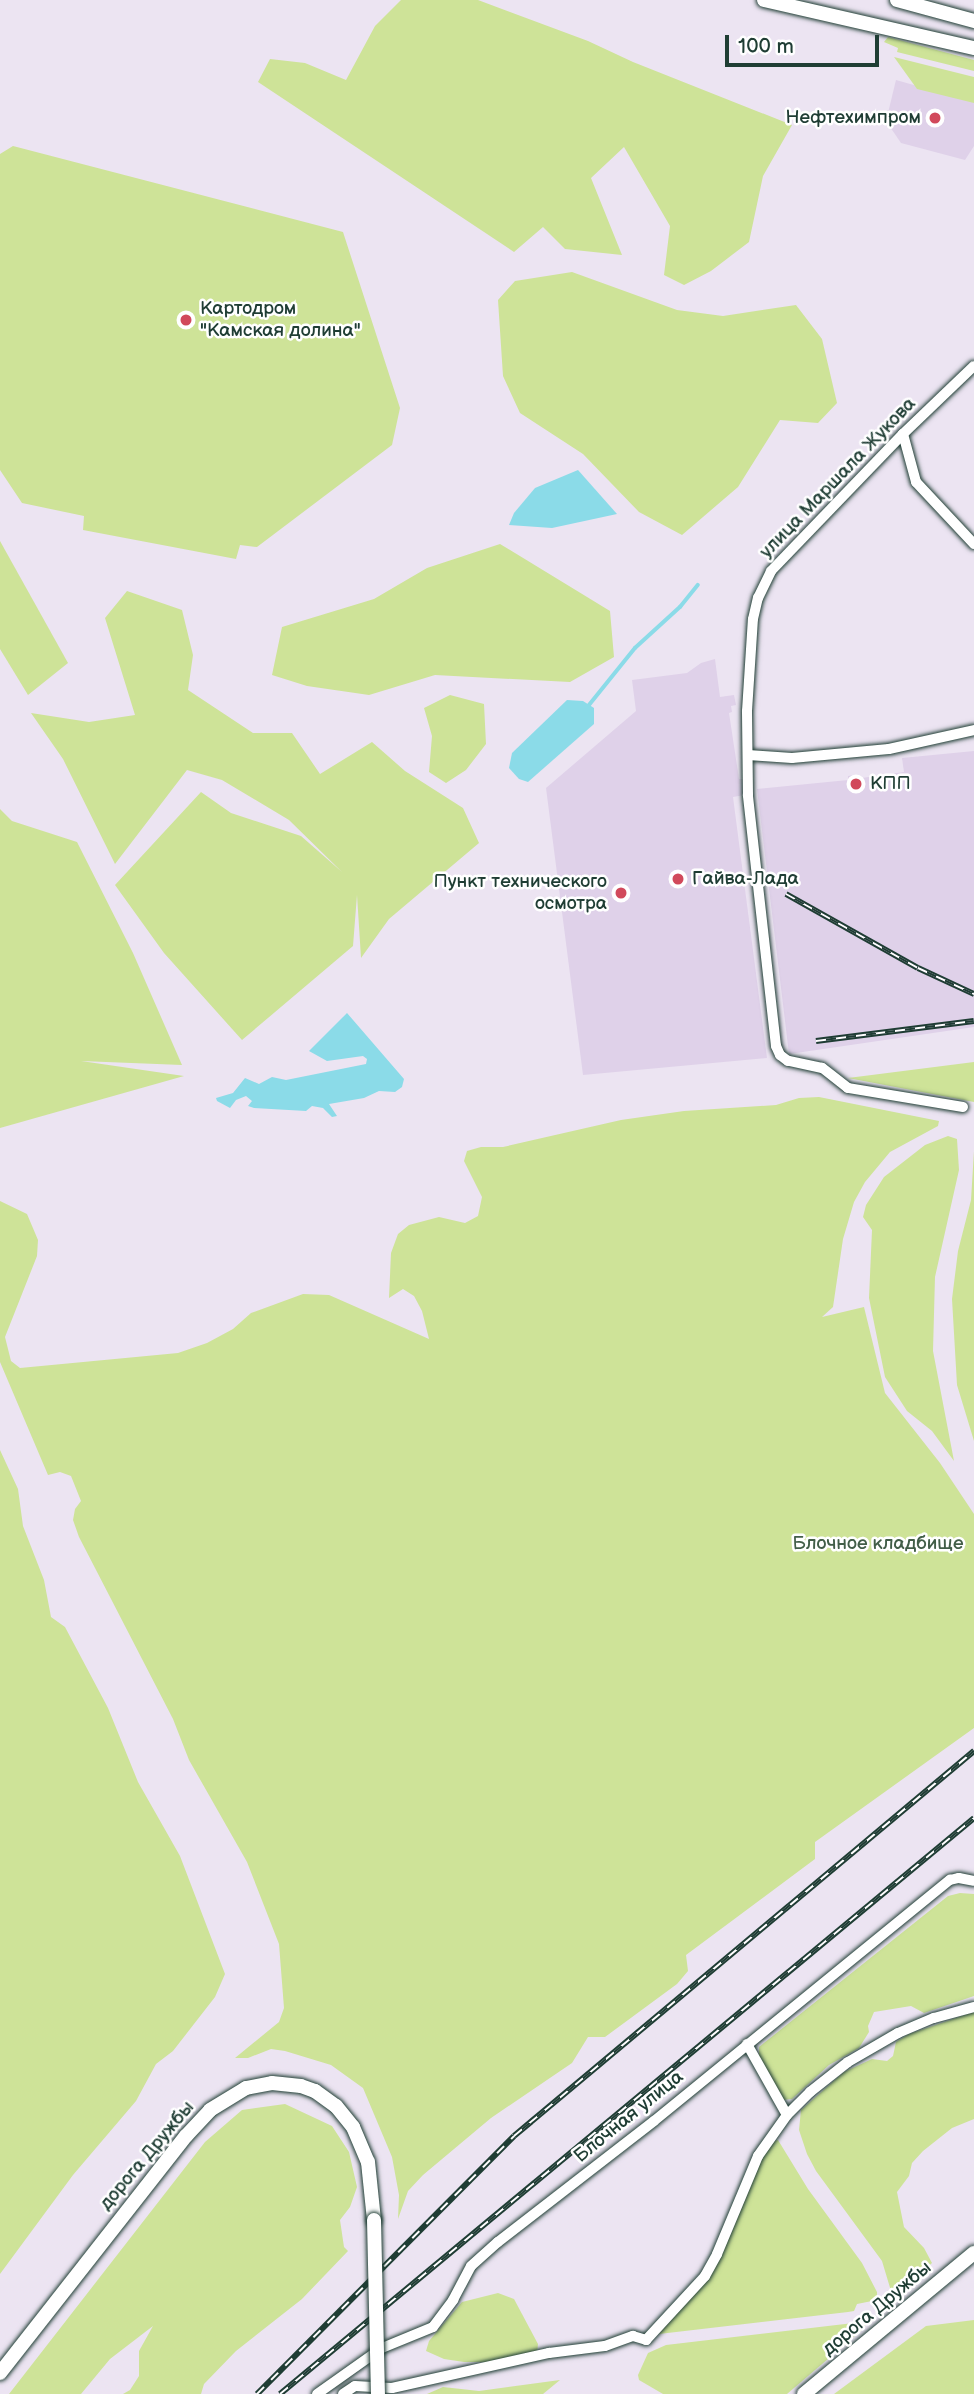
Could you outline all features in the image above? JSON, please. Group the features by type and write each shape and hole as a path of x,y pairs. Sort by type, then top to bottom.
{"main road":[{"path":"764,0 828,17 914,33 974,48"},
{"path":"796,0 828,17"},
{"path":"897,0 974,21"},
{"name":"дорога Дружбы","path":"0,2372 186,2136 210,2110 246,2088 272,2083 301,2086 315,2091 336,2106 353,2127 368,2162 374,2220 378,2394"},
{"name":"дорога Дружбы","path":"804,2394 974,2253"}],"street":[{"name":"улица Маршала Жукова","path":"963,1107 848,1088 822,1068 788,1061 780,1055 776,1046 750,808 748,755 751,644 763,584 771,571 903,434 974,366"},
{"path":"903,434 916,482 974,544"},
{"path":"748,755 792,758 877,751 974,730"},
{"name":"Блочная улица","path":"317,2394 382,2348 433,2327 453,2300 471,2266 484,2255 950,1880 974,1881"},
{"path":"343,2394 355,2386 392,2388 481,2368 606,2346 633,2336 646,2340 705,2276 758,2156 787,2115 826,2077 848,2062 917,2024 974,2007"},
{"path":"747,2044 787,2115"}],"shaded area":[{"path":"896,80 974,102 974,146 965,160 901,143 886,121"},
{"path":"715,659 720,697 734,695 736,705 731,706 732,712 729,713 739,779 743,779 745,795 733,797 767,1058 583,1075 546,788 636,711 632,680 687,673 701,663"},
{"path":"974,751 974,1027 789,1054 757,789 848,780 848,776 854,775 855,779 904,772 902,758"}],"green space":[{"path":"401,0 478,0 588,41 633,62 792,125 763,176 749,242 711,271 684,285 664,275 670,226 624,147 591,178 622,255 565,249 543,227 514,252 258,82 270,59 305,63 346,80 375,26"},
{"path":"888,37 974,60 974,71 897,52 898,48 884,42"},
{"path":"894,57 974,77 974,103 917,89"},
{"name":"Картодром \"Камская долина\"","path":"13,146 343,232 400,408 392,445 257,547 240,545 236,559 83,530 84,516 22,503 0,470 0,154"},
{"path":"572,272 677,310 723,316 796,305 822,339 837,403 818,423 780,420 738,487 682,535 639,512 583,454 520,413 503,376 498,300 515,281"},
{"path":"0,541 68,663 28,695 0,649"},
{"path":"500,544 610,611 614,657 570,682 435,675 369,695 307,686 272,675 282,627 374,599 427,568"},
{"path":"127,591 182,610 193,655 188,690 253,733 292,733 320,774 372,742 405,771 463,808 479,843 389,919 361,958 357,895 353,946 242,1040 164,953 115,885 201,792 231,813 301,836 342,872 289,820 222,780 187,770 115,864 63,759 31,713 89,722 135,715 105,618"},
{"path":"450,695 484,704 486,744 466,770 446,783 429,772 432,736 424,708"},
{"path":"0,809 12,821 77,842 133,953 182,1065 81,1061 184,1076 0,1128"},
{"path":"974,1062 974,1102 848,1078"},
{"name":"Блочное кладбище","path":"819,1097 939,1121 938,1126 890,1152 865,1182 854,1202 843,1239 833,1307 822,1317 864,1307 885,1393 940,1463 974,1514 974,1728 815,1842 815,1859 686,1955 688,1971 677,1984 605,2037 588,2037 572,2063 491,2118 423,2175 408,2191 398,2219 399,2195 392,2157 363,2088 331,2065 285,2051 271,2049 248,2058 235,2058 279,2022 284,2008 279,1944 247,1862 189,1760 173,1719 79,1537 73,1520 75,1509 81,1501 71,1476 60,1472 48,1475 0,1362 0,1201 27,1214 38,1240 37,1256 5,1337 11,1361 20,1368 178,1353 207,1343 233,1329 251,1313 303,1294 329,1295 429,1339 422,1311 414,1296 403,1289 389,1298 391,1253 398,1234 409,1225 439,1217 465,1223 478,1216 482,1197 464,1161 467,1151 481,1147 503,1147 621,1120 684,1111 776,1105 799,1098"},
{"path":"948,1136 957,1139 959,1170 935,1277 933,1351 954,1461 932,1431 907,1411 885,1377 869,1298 872,1230 863,1217 866,1205 884,1177 925,1145"},
{"path":"974,1151 974,1441 957,1385 952,1299 958,1251 971,1200"},
{"path":"0,1450 18,1489 23,1526 44,1580 51,1617 65,1627 108,1708 138,1782 180,1856 225,1974 215,1997 173,2051 156,2064 136,2101 73,2175 0,2274"},
{"path":"974,1894 974,1996 924,2013 911,2006 874,2012 868,2026 869,2032 859,2048 829,2065 792,2099 782,2100 759,2058 759,2047 948,1896"},
{"path":"974,2012 974,2119 952,2128 923,2151 912,2163 909,2176 897,2192 904,2227 924,2248 932,2263 896,2295 891,2291 882,2261 816,2171 807,2154 799,2130 801,2110 844,2072 872,2059 887,2061 893,2056 896,2042 909,2034"},
{"path":"285,2104 332,2126 349,2152 357,2187 350,2207 340,2220 344,2247 348,2251 302,2299 236,2351 204,2384 201,2394 123,2394 130,2390 139,2376 139,2351 153,2326 110,2359 81,2394 9,2394 205,2142 242,2110"},
{"path":"778,2140 808,2189 862,2263 877,2292 877,2300 857,2304 854,2311 848,2312 659,2334 707,2279 730,2236 765,2151 771,2142"},
{"path":"498,2293 514,2299 538,2344 537,2353 490,2362 464,2362 444,2359 426,2351 429,2341 462,2302"},
{"path":"974,2320 974,2394 834,2394 926,2326"},
{"path":"862,2322 866,2324 863,2329 787,2394 663,2394 639,2380 638,2375 648,2353 666,2345"},
{"path":"560,2380 543,2394 427,2394 443,2387 479,2391"}],"water":[{"path":"578,470 617,514 552,528 509,525 514,513 535,488"},
{"path":"567,700 583,701 594,708 594,724 528,782 519,779 509,768 512,753"},
{"path":"347,1013 404,1079 402,1087 395,1092 379,1091 364,1098 329,1104 337,1116 332,1117 323,1108 312,1106 306,1111 254,1108 248,1106 252,1101 246,1096 236,1100 230,1108 217,1101 216,1098 233,1093 245,1078 259,1084 272,1077 286,1080 366,1064 367,1059 363,1056 327,1061 309,1051"}],"waterway":[{"path":"589,705 635,648 680,607 698,585"}],"railway":[{"path":"786,894 918,968 974,994"},
{"path":"816,1041 974,1021"},
{"path":"257,2394 514,2136 974,1751"},
{"path":"280,2394 974,1818"}],"place":[{"name":"Нефтехимпром","path":"935,118"},
{"name":"Картодром \"Камская долина\"","path":"186,320"},
{"name":"КПП","path":"856,784"},
{"name":"Гайва-Лада","path":"678,879"},
{"name":"Пункт технического осмотра","path":"621,893"}]}
